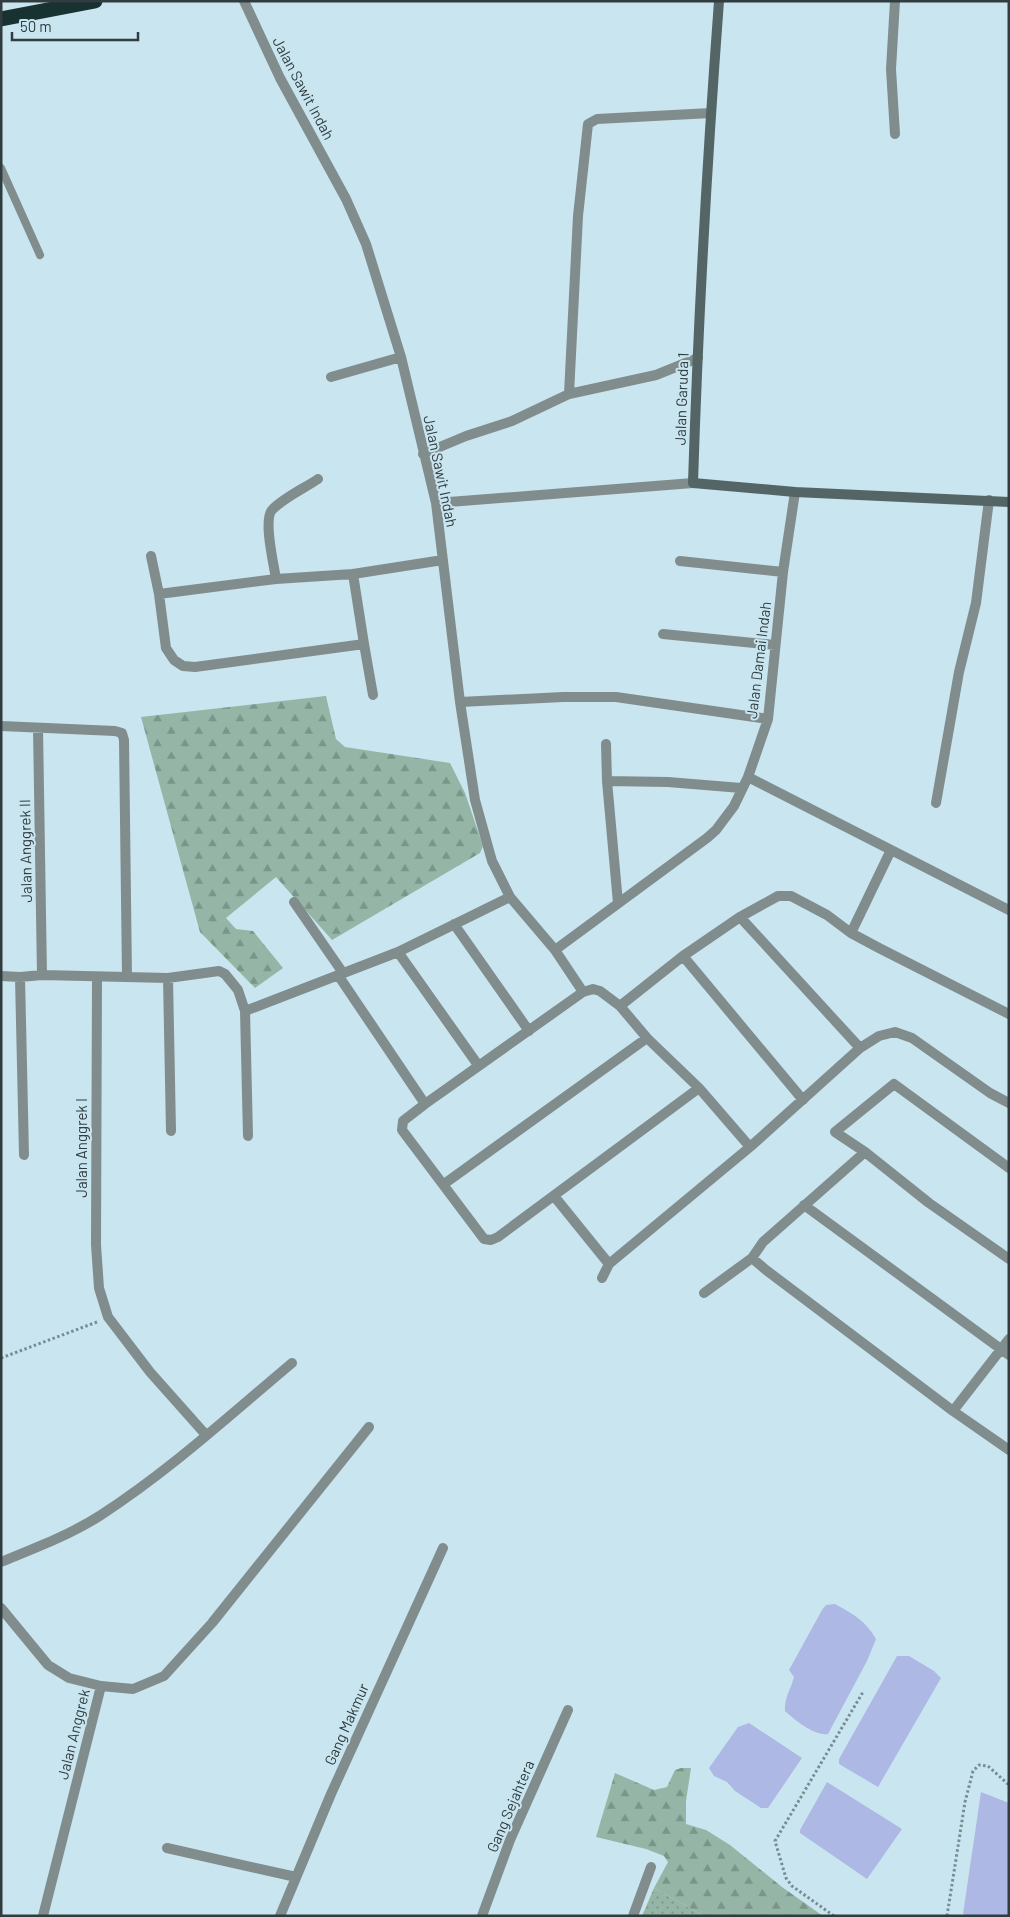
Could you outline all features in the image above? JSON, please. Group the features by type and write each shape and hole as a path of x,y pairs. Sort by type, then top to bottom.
{"highway":[{"path":"1,19 95,1"}],"street":[{"name":"Jalan Sawit Indah","path":"244,1 280,78 346,199 366,244 401,357 436,503 460,702 475,800 492,861 510,897 556,950 583,992"},
{"name":"Jalan Garuda 1","path":"693,483 711,114 719,1"},
{"path":"895,1 891,64 895,134"},
{"path":"569,394 578,216 588,124 597,119 711,114"},
{"path":"331,378 401,357"},
{"path":"423,454 466,436 512,421 569,394 656,374 698,358"},
{"path":"276,579 268,526 270,514 279,504 318,479"},
{"path":"436,503 693,483 795,492 1009,502"},
{"name":"Jalan Damai Indah","path":"556,950 716,830 734,806 741,788 748,777 768,719 783,572 795,492"},
{"path":"936,804 959,672 976,603 989,500"},
{"path":"151,556 159,594 166,648 174,660 183,666 195,667 364,644"},
{"path":"159,594 276,579 354,574 443,560"},
{"path":"680,561 783,572"},
{"path":"354,574 373,696"},
{"path":"663,634 775,645"},
{"path":"460,702 563,697 616,698 768,719"},
{"path":"1,726 115,731 122,733 124,740 127,977"},
{"name":"Jalan Anggrek II","path":"38,728 42,974"},
{"path":"606,744 606,781 618,903"},
{"path":"748,777 1009,910"},
{"path":"606,781 668,782 741,788"},
{"path":"851,933 891,850"},
{"path":"620,1006 682,956 740,917 778,896 791,896 827,915 851,933 1009,1014"},
{"path":"245,1012 398,952 510,897"},
{"path":"294,902 425,1104"},
{"path":"740,917 860,1048"},
{"path":"454,924 529,1031"},
{"path":"398,952 478,1065"},
{"path":"682,956 803,1100"},
{"path":"1,976 20,977 42,974 168,978 223,972 238,990 245,1012 248,1136"},
{"path":"20,977 24,1154"},
{"name":"Jalan Anggrek I","path":"97,977 96,1245 99,1288 108,1317"},
{"path":"168,978 171,1131"},
{"path":"698,1088 498,1237 490,1240 484,1239 402,1130 403,1121 425,1104 583,992 593,989 600,991 620,1006 647,1038 698,1088 750,1146"},
{"path":"602,1278 609,1264 750,1146 860,1048 879,1036 896,1032 912,1038 990,1093 1009,1104"},
{"path":"444,1184 647,1038"},
{"path":"1009,1168 894,1084 835,1132 865,1152 929,1203 1009,1259"},
{"path":"704,1293 752,1258 763,1242 865,1152"},
{"path":"554,1196 609,1264"},
{"path":"804,1205 1005,1352"},
{"path":"752,1258 953,1411 1009,1450"},
{"path":"108,1317 150,1372 206,1435"},
{"path":"953,1411 1005,1352 1009,1339"},
{"path":"1,1562 55,1540 100,1516 144,1486 292,1364"},
{"path":"101,1686 133,1689 164,1676 212,1623 369,1427"},
{"name":"Gang Makmur","path":"280,1916 371,1704 444,1548"},
{"name":"Jalan Anggrek","path":"1,1608 48,1665 69,1678 101,1686 43,1916"},
{"name":"Gang Sejahtera","path":"482,1916 510,1840 568,1710"},
{"path":"167,1848 296,1877"},
{"path":"633,1916 651,1867"}],"lane":[{"path":"1,168 40,255"}],"path":[{"path":"1,1358 108,1317"},
{"path":"834,1916 792,1886 786,1878 775,1841 863,1692"},
{"path":"947,1916 965,1802 973,1771 979,1765 988,1766 1009,1785"}],"green space":[{"path":"326,696 336,739 345,747 450,763 465,793 483,846 480,853 332,940 276,877 226,918 236,929 253,931 283,968 255,988 200,932 141,717"},
{"path":"691,1768 686,1801 686,1824 706,1830 730,1845 782,1887 823,1916 704,1916 654,1888 668,1862 664,1856 646,1849 596,1837 615,1773 654,1790 667,1787 675,1770"},
{"path":"654,1888 704,1916 642,1916"}],"water":[{"path":"835,1604 859,1619 876,1639 867,1661 828,1734 823,1734 817,1733 799,1723 785,1711 785,1706 794,1677 789,1670 822,1610 826,1605"},
{"path":"897,1656 909,1656 934,1671 941,1678 878,1787 839,1764 839,1759"},
{"path":"749,1723 802,1758 768,1808 761,1808 735,1791 727,1782 714,1776 709,1768 738,1727"},
{"path":"827,1782 902,1829 867,1879 800,1833"},
{"path":"981,1792 1009,1803 1009,1916 969,1916 963,1914"}]}
